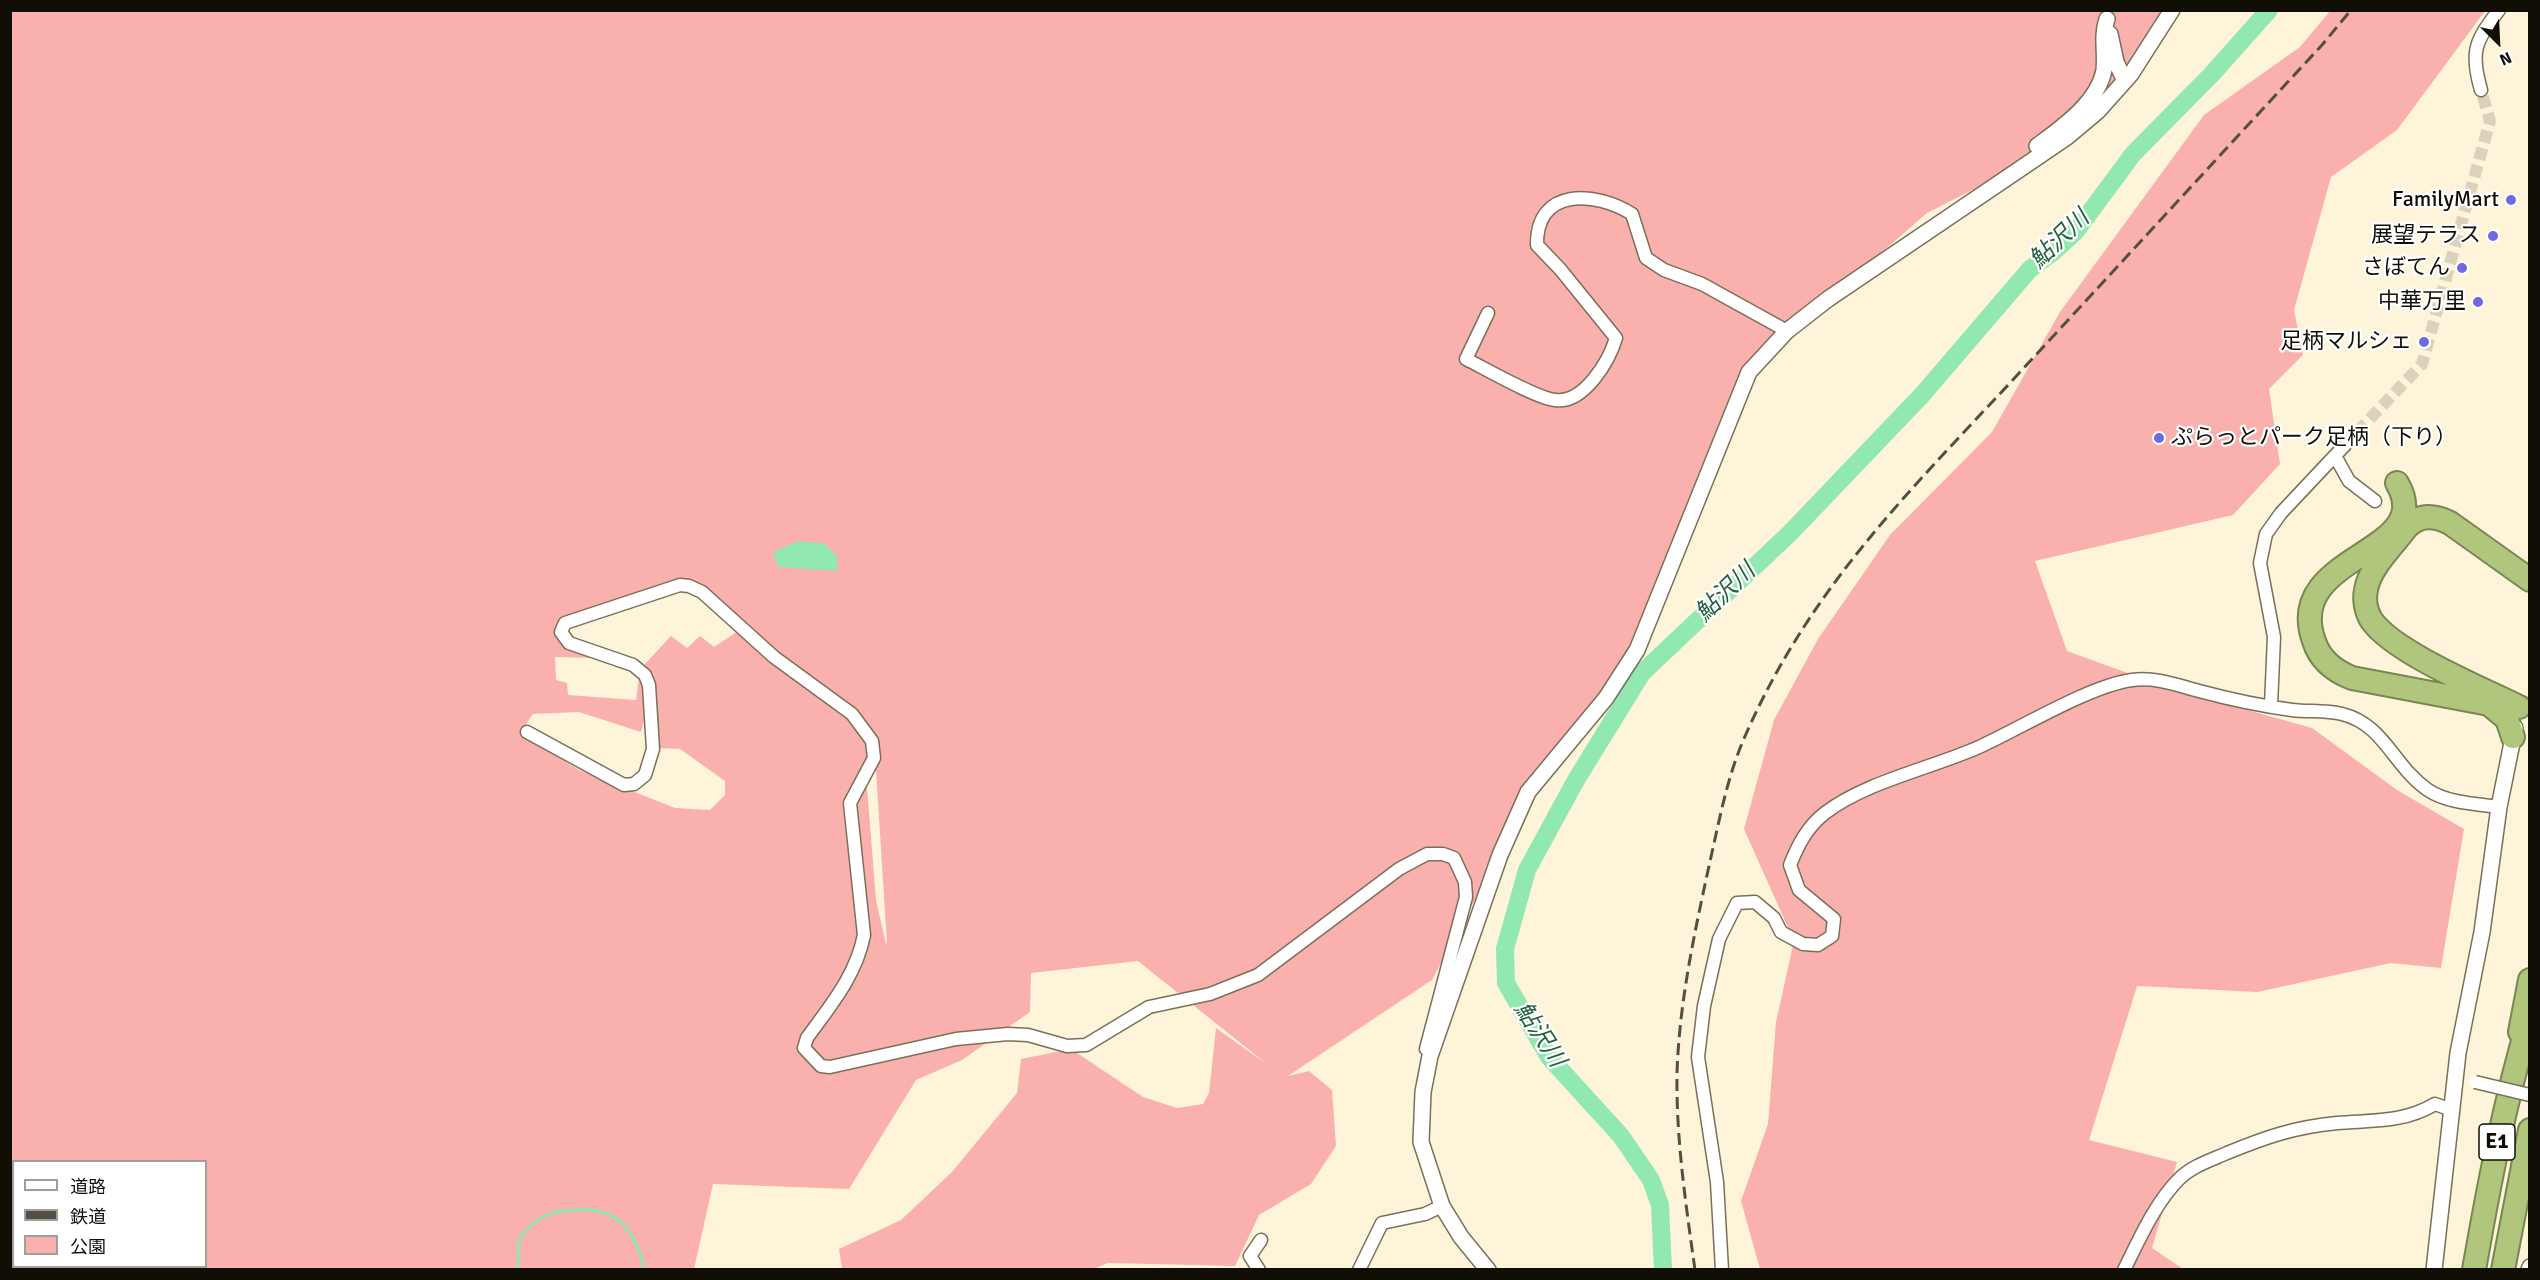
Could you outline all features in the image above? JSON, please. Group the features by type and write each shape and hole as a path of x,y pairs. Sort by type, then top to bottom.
{"highway":[{"path":"2397,483 2405,501 2401,521 2380,544 2336,570 2320,588 2312,609 2311,631 2314,641 2332,668 2352,678 2489,704 2507,719 2513,737"},
{"path":"2524,709 2427,660 2390,637 2369,615 2366,590 2373,573 2406,528 2412,522 2424,517 2450,523 2529,580"},
{"path":"2512,1077 2529,980"},
{"name":"E1","path":"2474,1269 2512,1077 2529,1017"},
{"name":"E1","path":"2503,1269 2529,1130"}],"street":[{"path":"1423,1092 1430,1056 1451,992 1500,855 1528,792 1606,698 1637,650 1663,579 1749,372 1788,331 1872,267 2018,171 2078,128 2125,81 2172,10"},
{"path":"2481,90 2474,61 2475,46 2499,10"},
{"path":"2107,15 2116,62 2125,81"},
{"path":"2018,171 2022,157 2078,112 2095,92 2104,70 2104,28 2107,15"},
{"path":"1488,313 1466,359 1556,400 1572,397 1588,386 1616,338 1560,269 1537,245 1537,234 1545,214 1559,201 1589,197 1620,206 1632,214 1646,258 1664,270 1702,284 1788,331"},
{"path":"2271,705 2274,637 2260,563 2266,534 2281,513 2345,445"},
{"path":"2335,456 2349,481 2375,501"},
{"path":"527,732 624,785 634,784 645,775 653,749 649,685 645,675 633,665 570,643 561,632 565,623 680,585 702,592 774,657 861,723 872,741 875,752 850,803 864,935 861,952 844,987 807,1038 804,1048 821,1066 830,1067 956,1039 1008,1034 1029,1035 1067,1046 1086,1046 1149,1006 1210,994 1258,975 1414,859 1435,854 1454,858 1465,882 1466,897 1424,1057 1422,1142 1442,1206 1461,1237 1488,1269"},
{"path":"1722,1269 1717,1182 1698,1057 1704,1006 1719,939 1737,903 1755,902 1774,918 1781,932 1803,944 1818,945 1832,936 1834,919 1799,890 1790,865 1802,836 1825,813 1850,800 1977,748 2108,686 2133,680 2161,679 2199,691 2271,705 2342,714 2362,721 2379,735 2401,767 2430,791 2460,801 2499,807"},
{"path":"2434,1269 2456,1078 2482,932 2499,807 2513,737 2524,709"},
{"path":"2456,1078 2529,1095"},
{"path":"2124,1269 2150,1219 2179,1179 2202,1163 2266,1136 2304,1126 2389,1121 2421,1112 2435,1104 2452,1110"},
{"path":"1359,1269 1382,1223 1425,1214 1442,1206"},
{"path":"1259,1269 1250,1256 1261,1240"}],"green space":[{"path":"10,11 2171,11 2125,81 2091,89 2065,137 2012,170 1927,213 1828,299 1773,338 1730,421 1627,665 1541,776 1432,980 1288,1076 1309,1071 1332,1090 1336,1146 1311,1184 1259,1215 1235,1266 1108,1263 1091,1270 842,1269 839,1249 901,1220 952,1172 1017,1093 1021,1059 1071,1049 1143,1097 1177,1108 1203,1104 1209,1093 1216,1028 1268,1065 1138,961 1031,973 1030,1012 962,1060 916,1080 849,1189 713,1184 694,1269 11,1269","holes":["680,585 720,609 740,630 714,647 700,636 687,648 671,636 645,664 657,748 680,749 725,781 725,795 710,810 675,808 579,770 520,733 533,714 579,712 641,732 646,705 639,678 636,700 568,695 567,683 556,680 555,657 592,658 598,655 557,628","875,754 887,943 886,944 876,900 866,775"]},
{"path":"2330,11 2485,11 2397,130 2331,177 2294,310 2303,355 2269,389 2280,464 2233,515 2035,561 2067,651 2172,689 2312,728 2397,790 2464,829 2441,968 2391,963 2257,992 2137,986 2089,1140 2177,1162 2152,1248 2183,1269 1760,1269 1741,1201 1768,1124 1776,1022 1794,941 1744,829 1774,720 1818,639 1890,535 1992,432 2060,312 2204,115 2300,47"}],"shaded area":[{"path":"799,541 825,544 837,556 837,571 778,567 773,552"}],"waterway":[{"name":"鮎沢川","path":"1663,1270 1660,1205 1651,1180 1621,1136 1549,1057 1506,983 1505,949 1527,870 1576,780 1642,673 1790,533 1922,395 2030,269 2076,231 2133,154 2212,74 2269,10"},
{"path":"518,1270 519,1238 543,1217 571,1210 600,1212 621,1222 635,1242 645,1270"}],"tunnel":[{"path":"2345,445 2422,364 2490,121 2481,90"}],"railway":[{"path":"1695,1270 1682,1172 1677,1099 1678,1048 1684,996 1698,918 1729,783 1739,750 1772,680 1802,630 1834,584 1904,498 2322,45 2351,10"}],"place":[{"name":"FamilyMart","path":"2511,200"},
{"name":"展望テラス","path":"2493,236"},
{"name":"さぼてん","path":"2462,268"},
{"name":"中華万里","path":"2478,302"},
{"name":"足柄マルシェ","path":"2424,342"},
{"name":"ぷらっとパーク足柄（下り）","path":"2159,438"}]}
